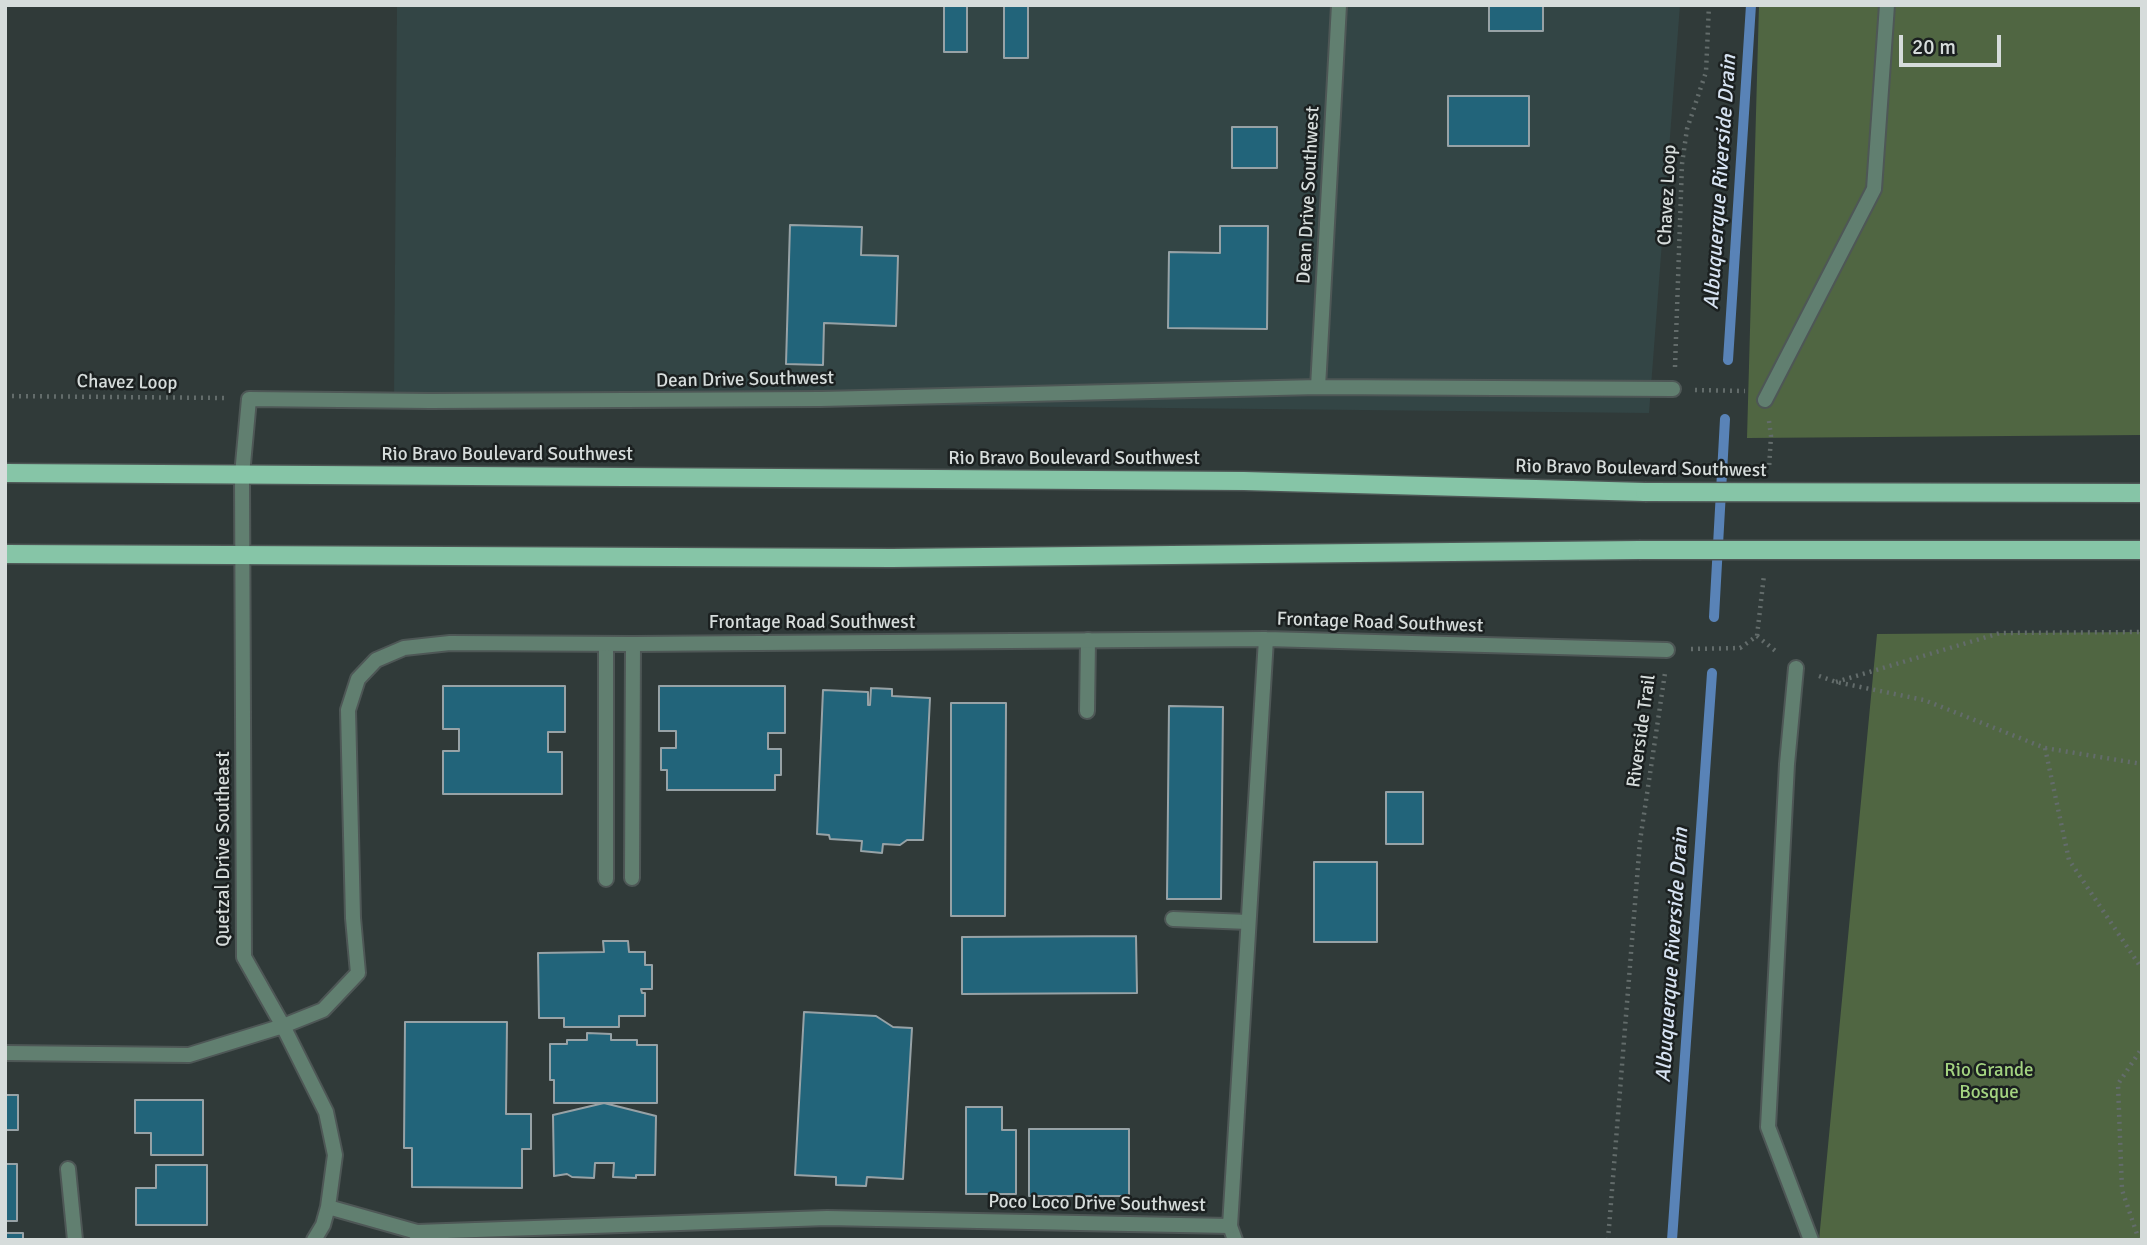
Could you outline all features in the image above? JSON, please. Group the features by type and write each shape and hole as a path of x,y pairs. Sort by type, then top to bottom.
{"main road":[{"name":"Rio Bravo Boulevard Southwest","path":"5,473 1244,481 1645,492 2142,493"},
{"path":"5,554 892,558 1639,550 2142,550"}],"street":[{"name":"Dean Drive Southwest","path":"1318,387 1339,5"},
{"path":"1765,400 1874,189 1887,5"},
{"name":"Dean Drive Southwest","path":"249,399 821,399 1318,387 1673,389"},
{"path":"242,475 249,399"},
{"name":"Quetzal Drive Southeast","path":"242,475 244,957 283,1026 326,1112 335,1156 328,1207 323,1225 314,1240"},
{"name":"Frontage Road Southwest","path":"5,1053 189,1055 283,1026 323,1010 358,973 353,918 348,710 358,679 376,660 404,648 450,643 1266,639 1667,650"},
{"name":"Poco Loco Drive Southwest","path":"328,1207 417,1236 827,1218 1232,1233 1266,639"},
{"path":"1087,711 1088,640"},
{"path":"606,879 607,644"},
{"path":"632,878 633,644"},
{"path":"1796,668 1787,764 1768,1127 1811,1240"},
{"path":"1173,919 1248,922"},
{"path":"68,1169 75,1240"}],"path":[{"name":"Chavez Loop","path":"1673,389 1682,164 1687,129 1706,72 1709,5"},
{"path":"1673,389 1751,391 1765,400 1771,436 1769,474"},
{"name":"Chavez Loop","path":"5,396 249,399"},
{"name":"Riverside Trail","path":"1608,1240 1640,841 1667,650 1740,648 1756,636 1765,564"},
{"path":"2142,632 2000,634 1836,682 1924,700 2045,748 2142,764"},
{"path":"2045,748 2069,860 2142,969"},
{"path":"2139,1240 2122,1190 2118,1084 2142,1048"}],"shaded area":[{"path":"397,5 1680,5 1649,413 394,400"}],"green space":[{"path":"1759,5 2142,5 2142,435 1747,438"},
{"name":"Rio Grande Bosque","path":"2142,632 2142,1240 1819,1240 1877,634"}],"building":[{"path":"944,5 967,5 967,52 944,52"},
{"path":"1004,5 1028,5 1028,58 1004,58"},
{"path":"1489,5 1543,5 1543,31 1489,31"},
{"path":"1448,96 1529,96 1529,146 1448,146"},
{"path":"1232,127 1277,127 1277,168 1232,168"},
{"path":"790,225 862,227 861,255 898,256 896,326 824,323 823,365 786,364"},
{"path":"1220,226 1268,226 1267,329 1168,328 1169,252 1220,253"},
{"path":"443,686 565,686 565,732 548,732 548,752 562,752 562,794 443,794 443,751 459,751 459,729 443,729"},
{"path":"659,686 785,686 785,733 768,733 768,749 781,749 781,775 775,775 775,790 667,790 667,770 661,770 661,748 676,748 676,731 659,731"},
{"path":"871,688 892,689 892,696 930,698 923,840 907,840 900,845 883,844 882,853 861,851 862,841 830,839 829,835 817,834 823,690 868,692 870,705"},
{"path":"951,703 1006,703 1005,916 951,916"},
{"path":"1169,706 1223,707 1221,899 1167,899"},
{"path":"1386,792 1423,792 1423,844 1386,844"},
{"path":"1314,862 1377,862 1377,942 1314,942"},
{"path":"1136,936 1137,993 962,994 962,937"},
{"path":"603,941 628,941 629,952 645,952 645,965 652,965 652,989 641,989 642,993 645,993 645,1016 619,1016 619,1027 564,1027 564,1018 539,1018 538,953 604,952"},
{"path":"804,1012 876,1016 893,1027 912,1028 903,1179 867,1177 866,1186 836,1185 836,1177 795,1175"},
{"path":"405,1022 507,1022 506,1114 531,1114 531,1149 522,1149 522,1188 412,1187 412,1148 404,1148"},
{"path":"587,1033 611,1034 611,1040 637,1040 637,1045 657,1045 657,1103 554,1103 554,1080 550,1080 550,1044 567,1044 567,1040 587,1040"},
{"path":"5,1095 18,1095 18,1130 5,1130"},
{"path":"135,1100 203,1100 203,1155 151,1155 151,1133 135,1133"},
{"path":"604,1103 656,1116 655,1175 613,1177 614,1163 595,1163 594,1178 572,1177 567,1174 554,1176 553,1115"},
{"path":"966,1107 1002,1107 1002,1130 1016,1130 1016,1194 966,1194"},
{"path":"1029,1129 1129,1129 1129,1196 1029,1196"},
{"path":"5,1164 17,1164 17,1221 5,1221"},
{"path":"156,1165 207,1165 207,1225 136,1225 136,1188 156,1188"},
{"path":"5,1233 23,1233 23,1240 5,1240"}],"waterway":[{"name":"Albuquerque Riverside Drain","path":"1728,360 1751,5"},
{"name":"Albuquerque Riverside Drain","path":"1714,617 1725,419"},
{"name":"Albuquerque Riverside Drain","path":"1672,1240 1712,673"}]}
